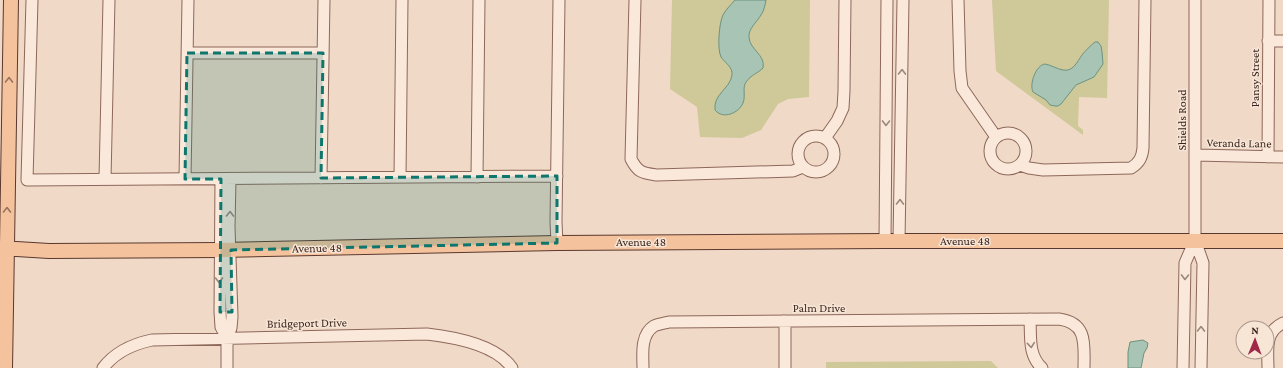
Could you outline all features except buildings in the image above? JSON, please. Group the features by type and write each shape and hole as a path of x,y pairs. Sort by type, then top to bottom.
{"main road":[{"path":"5,368 4,248 11,0"},
{"name":"Avenue 48","path":"4,248 49,250 557,243 1195,240 1283,241"}],"street":[{"path":"32,0 28,180 557,176"},
{"path":"105,179 109,0"},
{"path":"185,179 188,0"},
{"path":"322,178 324,0"},
{"path":"400,178 402,0"},
{"path":"477,177 479,0"},
{"path":"557,243 559,0"},
{"path":"635,0 631,160 635,167 642,173 657,175 793,171 802,167"},
{"path":"826,138 843,108 845,0"},
{"path":"885,241 887,0"},
{"path":"899,241 903,0"},
{"path":"958,0 960,71 962,88 996,137"},
{"path":"1020,165 1043,170 1131,168 1138,163 1142,155 1143,148 1145,0"},
{"name":"Shields Road","path":"1196,0 1195,240 1203,263 1201,368"},
{"name":"Pansy Street","path":"1268,157 1269,0"},
{"path":"1268,41 1283,42"},
{"path":"187,53 323,53"},
{"path":"1008,133 1020,137 1024,142 1026,154 1020,165 1009,169 1003,169 994,163 990,152 992,141 996,137 1008,133"},
{"path":"814,135 826,138 833,148 834,154 833,160 826,170 814,172 808,171 802,167 797,157 797,150 803,140 814,135"},
{"name":"Veranda Lane","path":"1195,156 1283,157"},
{"path":"226,179 229,227 223,247 220,312 221,327 227,338"},
{"name":"Shields Road","path":"1183,368 1185,263 1195,240"},
{"path":"223,247 232,312 231,328 227,338 227,368"},
{"path":"220,312 232,312"},
{"path":"1030,319 1033,357 1042,368"},
{"name":"Palm Drive","path":"643,368 644,342 647,334 654,326 669,322 1030,319 1059,319 1072,323 1078,329 1084,341 1084,368"},
{"path":"784,321 785,368"},
{"path":"1268,368 1268,341 1271,332 1283,323"},
{"name":"Bridgeport Drive","path":"105,366 120,352 137,343 152,340 427,334 451,337 476,345 492,351 510,365"}],"highlighted area":[{"path":"187,53 323,53 321,178 557,176 557,243 231,250 232,312 220,312 221,179 185,179"}],"shaded area":[{"path":"672,0 810,0 809,97 788,99 778,104 761,130 742,138 700,137 697,107 670,89"},
{"path":"735,0 766,0 763,12 751,28 749,34 752,45 762,59 763,68 746,82 744,87 744,100 741,107 730,114 722,115 715,110 715,104 731,80 732,72 730,67 721,57 719,42 720,30 723,15"},
{"path":"992,0 1109,0 1107,98 1079,97 1078,126 1083,130 1083,135 996,71"},
{"path":"1095,42 1098,42 1101,46 1103,64 1094,77 1076,85 1061,104 1058,106 1050,105 1046,100 1033,92 1032,84 1034,75 1042,65 1050,65 1066,70 1072,68 1088,48"},
{"path":"1143,340 1148,343 1141,368 1128,368 1128,352 1130,342"},
{"path":"991,361 998,368 826,368 826,362"}]}
